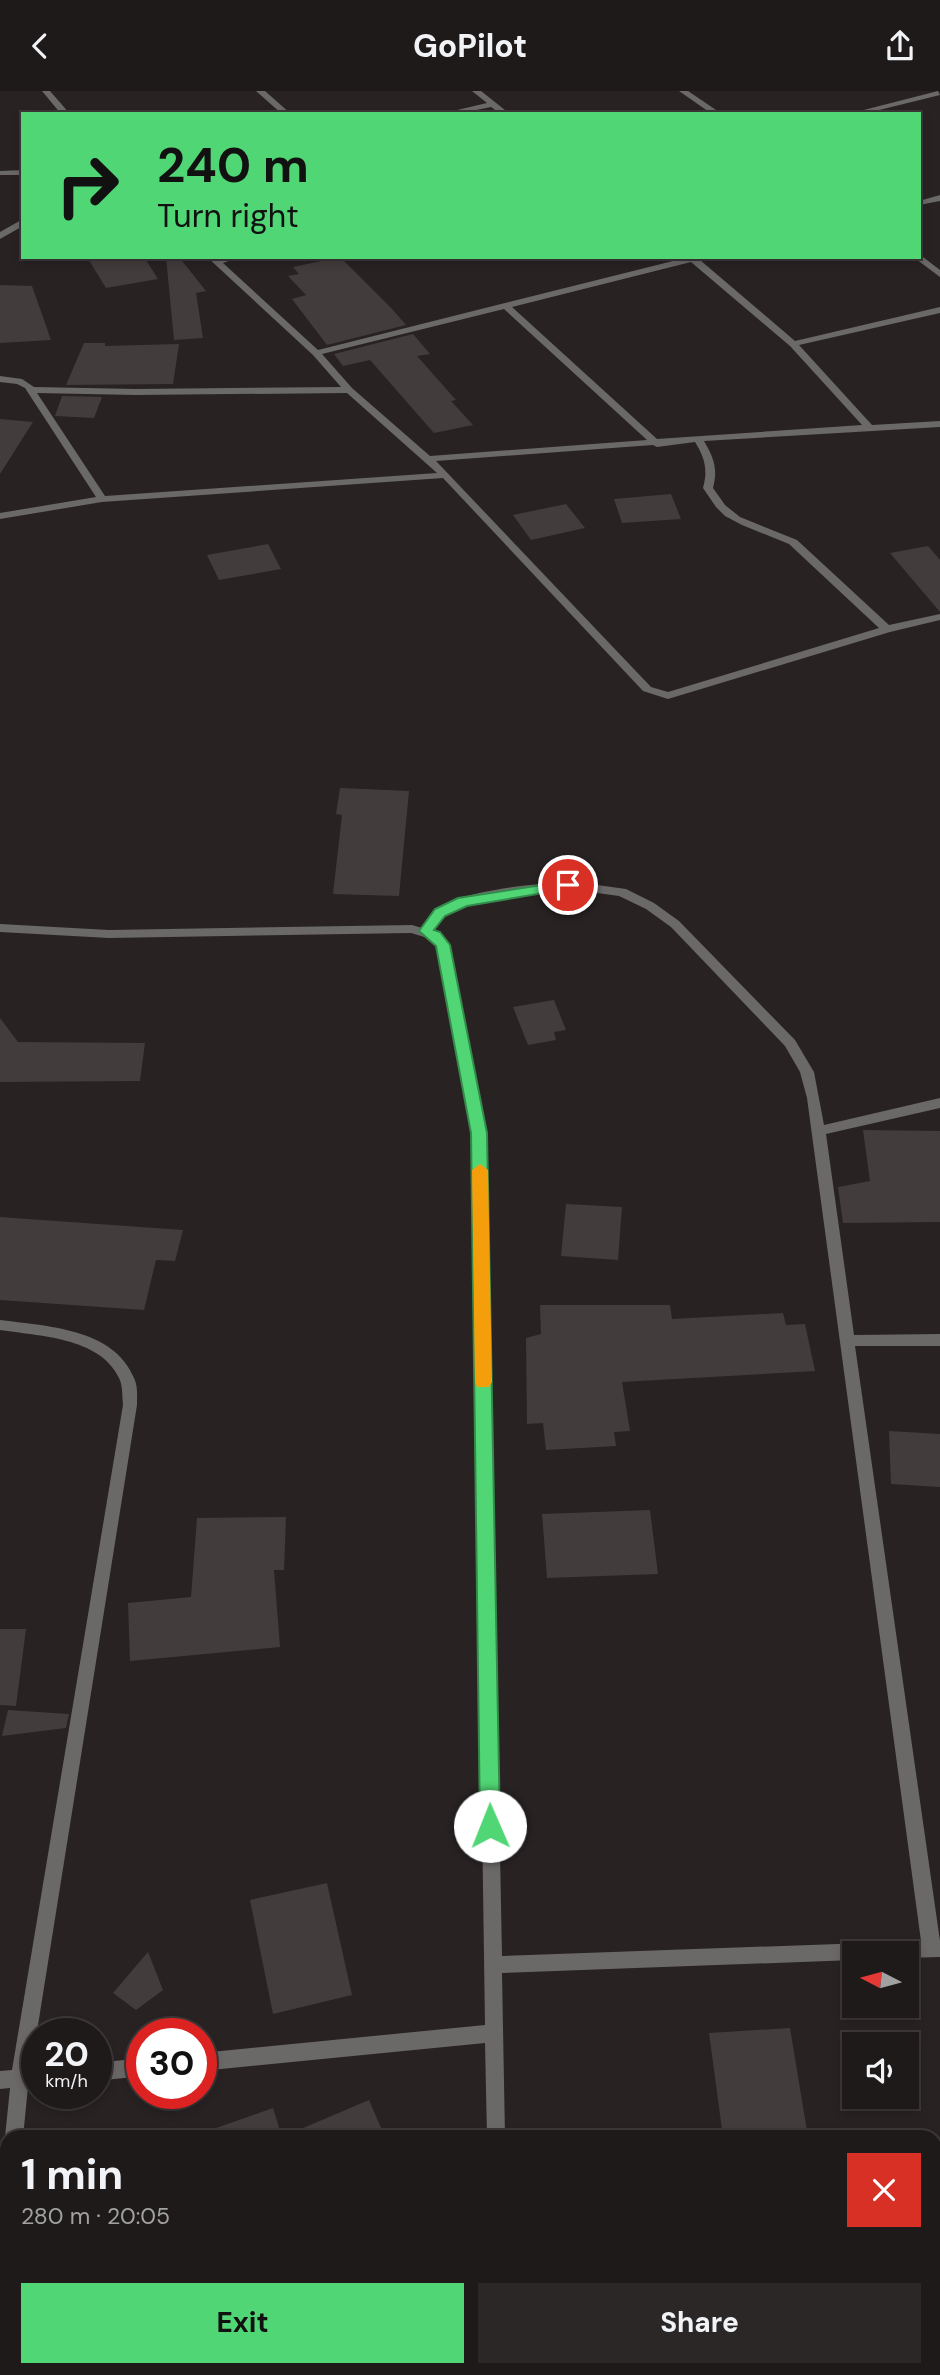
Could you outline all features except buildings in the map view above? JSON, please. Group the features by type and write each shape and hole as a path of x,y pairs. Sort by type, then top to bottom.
{"street":[{"path":"46,91 64,112"},
{"path":"260,91 285,112"},
{"path":"475,91 503,112"},
{"path":"683,91 715,112"},
{"path":"860,112 940,93"},
{"path":"454,112 493,104"},
{"path":"0,173 21,172"},
{"path":"921,203 940,198"},
{"path":"0,236 21,223"},
{"path":"316,353 693,259"},
{"path":"698,259 793,344 870,428"},
{"path":"921,259 940,274"},
{"path":"213,260 316,353 349,390 446,475 647,689 658,695 668,696 887,629 940,617"},
{"path":"506,306 657,444"},
{"path":"793,344 940,310"},
{"path":"0,379 19,381 31,390 102,499"},
{"path":"31,390 349,390"},
{"path":"427,459 940,424"},
{"path":"698,439 713,463 713,474 708,488 721,507 743,522 793,542 887,629"},
{"path":"0,516 102,499 446,475"},
{"path":"426,931 440,913 463,902 568,885 622,892 650,906 675,924 790,1043 807,1072 819,1131 935,1950 492,1965"},
{"path":"0,928 109,934 412,929 426,931 443,945 479,1133 496,2130"},
{"path":"819,1131 940,1103"},
{"path":"0,1325 86,1342 102,1351 122,1369 128,1381 130,1405 37,2018"},
{"path":"848,1341 940,1341"},
{"path":"217,2060 493,2033"},
{"path":"0,2080 21,2078"},
{"path":"17,2130 21,2109"}],"slow traffic":[{"path":"480,1170 483,1382"}],"route":[{"path":"490,1826 479,1133 443,945 426,931 440,913 463,902 497,894 568,885"}]}
